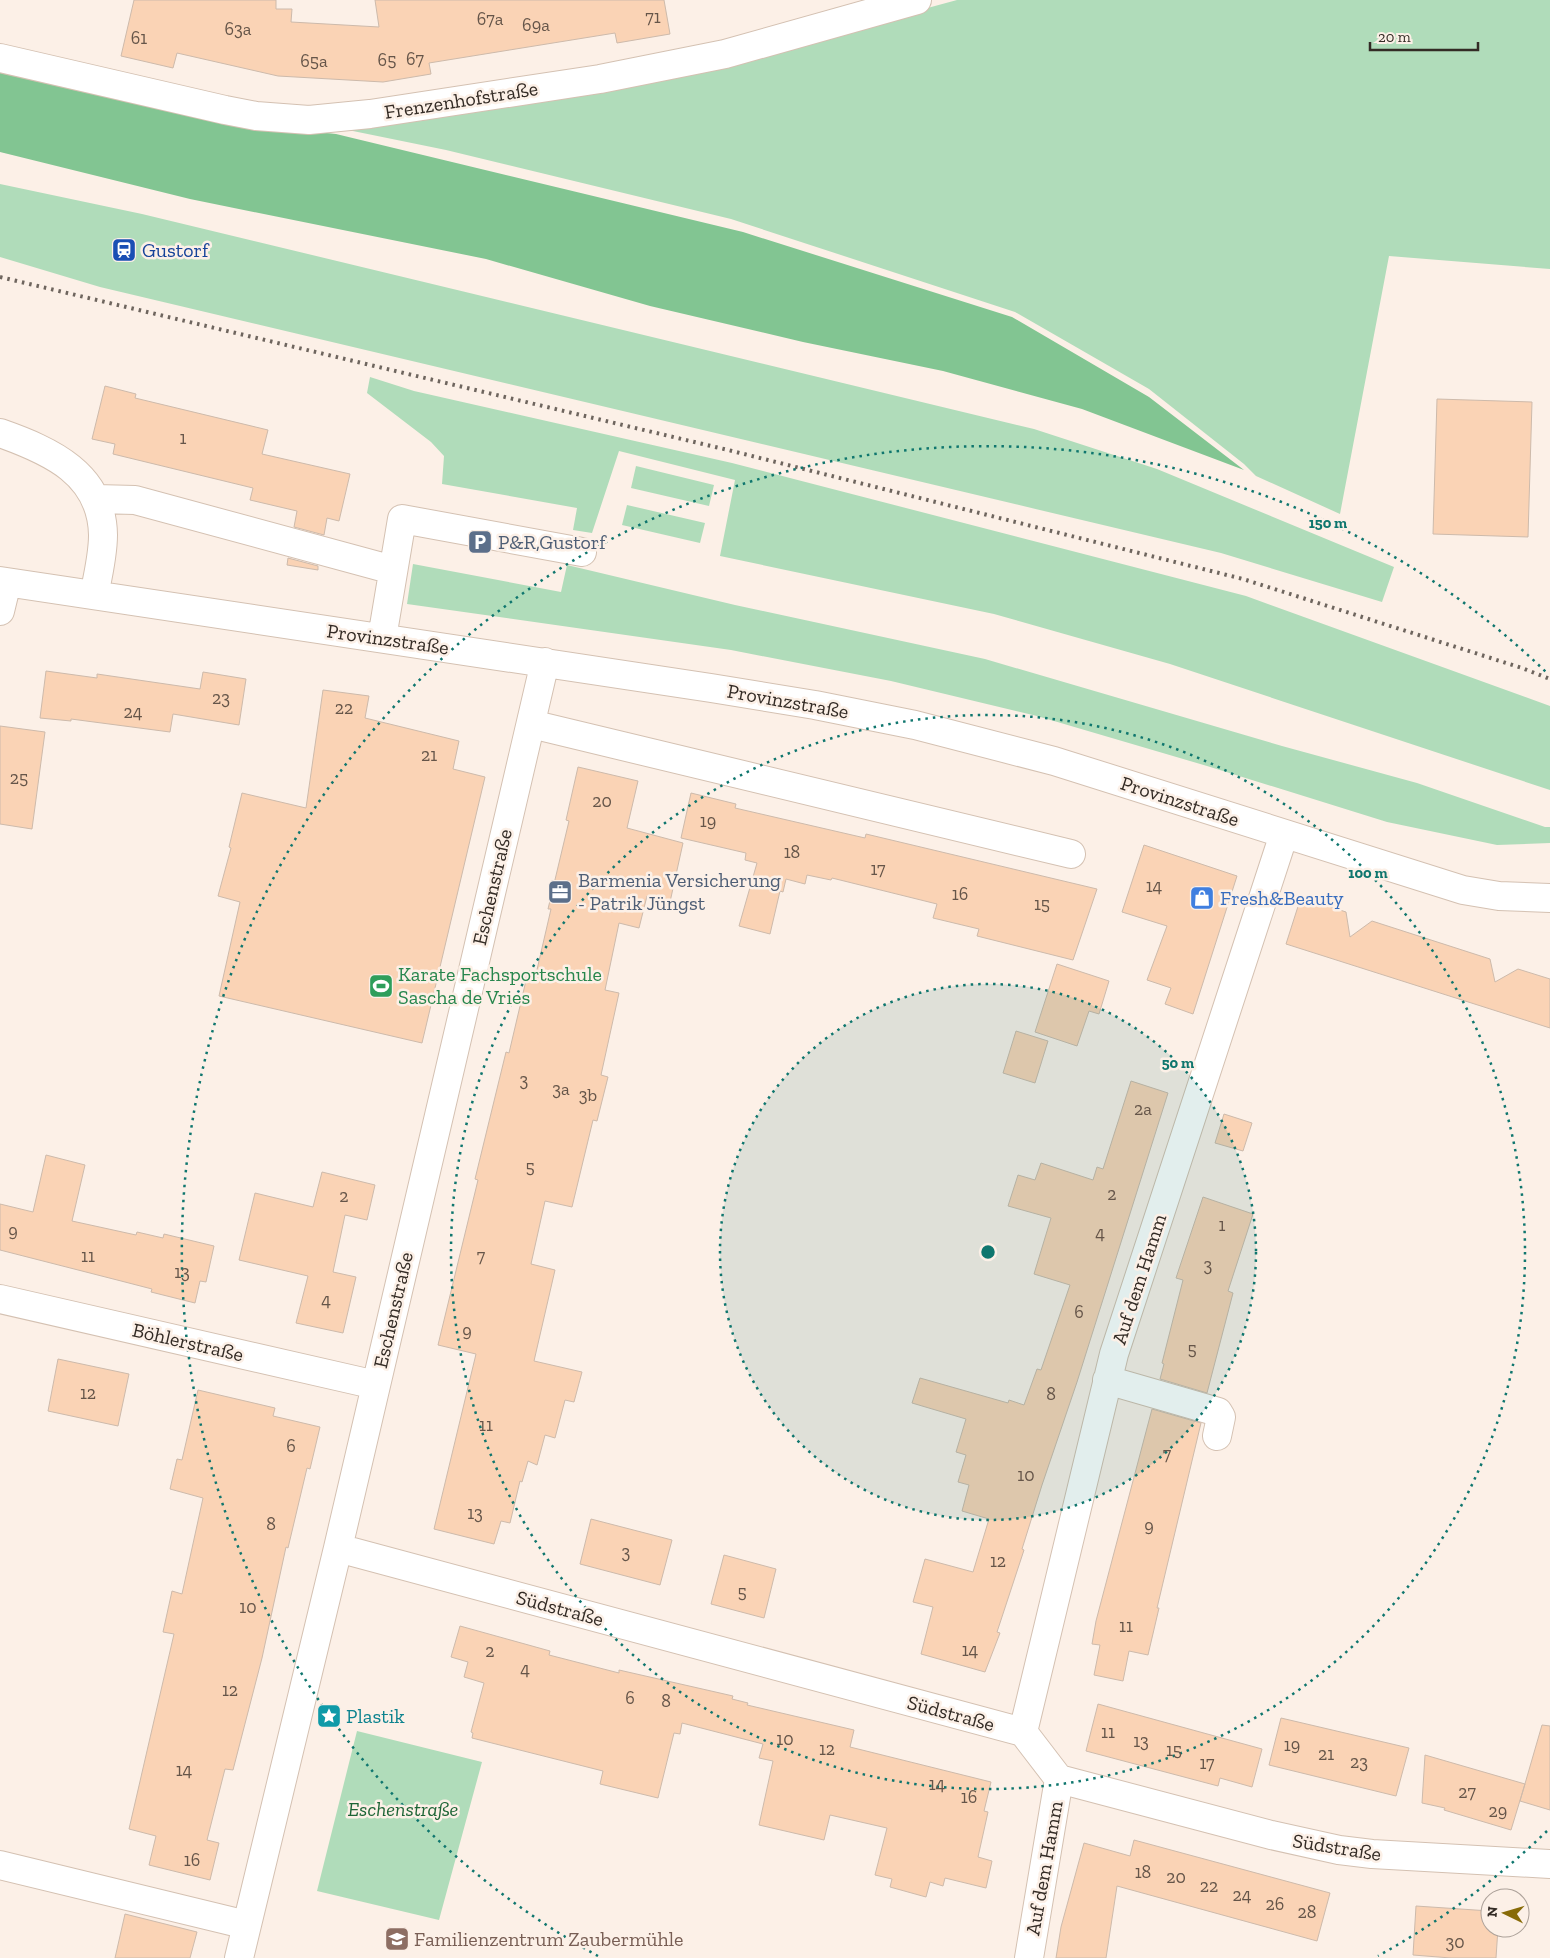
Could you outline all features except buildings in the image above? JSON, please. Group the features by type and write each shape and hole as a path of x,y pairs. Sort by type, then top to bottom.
{"street":[{"name":"Frenzenhofstraße","path":"0,58 225,110 288,119 318,119 370,114 508,93 694,61 757,46 917,0"},
{"path":"0,433 46,452 73,469 92,489 100,511 103,534 101,562 94,595"},
{"path":"96,498 136,500 393,570"},
{"path":"382,638 402,519 582,552"},
{"name":"Provinzstraße","path":"0,611 4,582 545,662 767,697 915,725 1054,761 1428,881 1463,890 1499,896 1550,898"},
{"name":"Eschenstraße","path":"239,1958 338,1548 545,662"},
{"path":"531,724 1071,854"},
{"name":"Auf dem Hamm","path":"1023,1732 1107,1380 1284,834"},
{"path":"1499,896 1550,915"},
{"name":"Böhlerstraße","path":"0,1299 376,1385"},
{"path":"1107,1380 1218,1412 1221,1417 1217,1436"},
{"name":"Südstraße","path":"338,1548 1023,1732"},
{"path":"1023,1732 1059,1779"},
{"name":"Auf dem Hamm","path":"1029,1958 1059,1779"},
{"name":"Südstraße","path":"1059,1779 1272,1835 1338,1850 1398,1856 1550,1864"},
{"path":"0,1865 247,1925"}],"green space":[{"path":"957,0 1550,0 1550,269 1389,256 1340,514 1256,476 1244,464 1149,389 1015,312 731,219 446,150 348,130 718,65"},
{"path":"0,70 241,124 336,134 743,232 1012,317 1149,397 1244,470 1082,409 943,371 803,342 650,306 486,259 190,199 0,152"},
{"path":"0,184 142,214 1034,429 1157,469 1394,567 1382,602 1221,553 100,287 0,257"},
{"path":"370,377 414,391 732,463 1246,596 1550,706 1550,790 1170,664 994,614 720,556 735,480 619,451 592,533 573,530 577,508 442,484 444,456 431,442 367,393"},
{"path":"636,466 714,485 709,506 631,488"},
{"path":"627,505 705,523 700,543 622,525"},
{"path":"413,564 561,592 567,565 735,605 985,659 1282,746 1417,783 1545,827 1550,827 1550,843 1497,845 1387,822 1037,716 891,681 731,650 407,604"},
{"name":"Eschenstraße","path":"357,1731 482,1762 439,1920 317,1891"}],"railway":[{"path":"0,277 728,450 1243,579 1522,668 1550,679"}],"place":[{"name":"Gustorf","path":"124,250"},
{"name":"P&R,Gustorf","path":"480,542"},
{"name":"Barmenia Versicherung - Patrik Jüngst","path":"560,892"},
{"name":"Fresh&Beauty","path":"1202,898"},
{"name":"Karate Fachsportschule Sascha de Vries","path":"381,986"},
{"name":"Plastik","path":"329,1716"},
{"name":"Familienzentrum Zaubermühle","path":"397,1939"}]}
